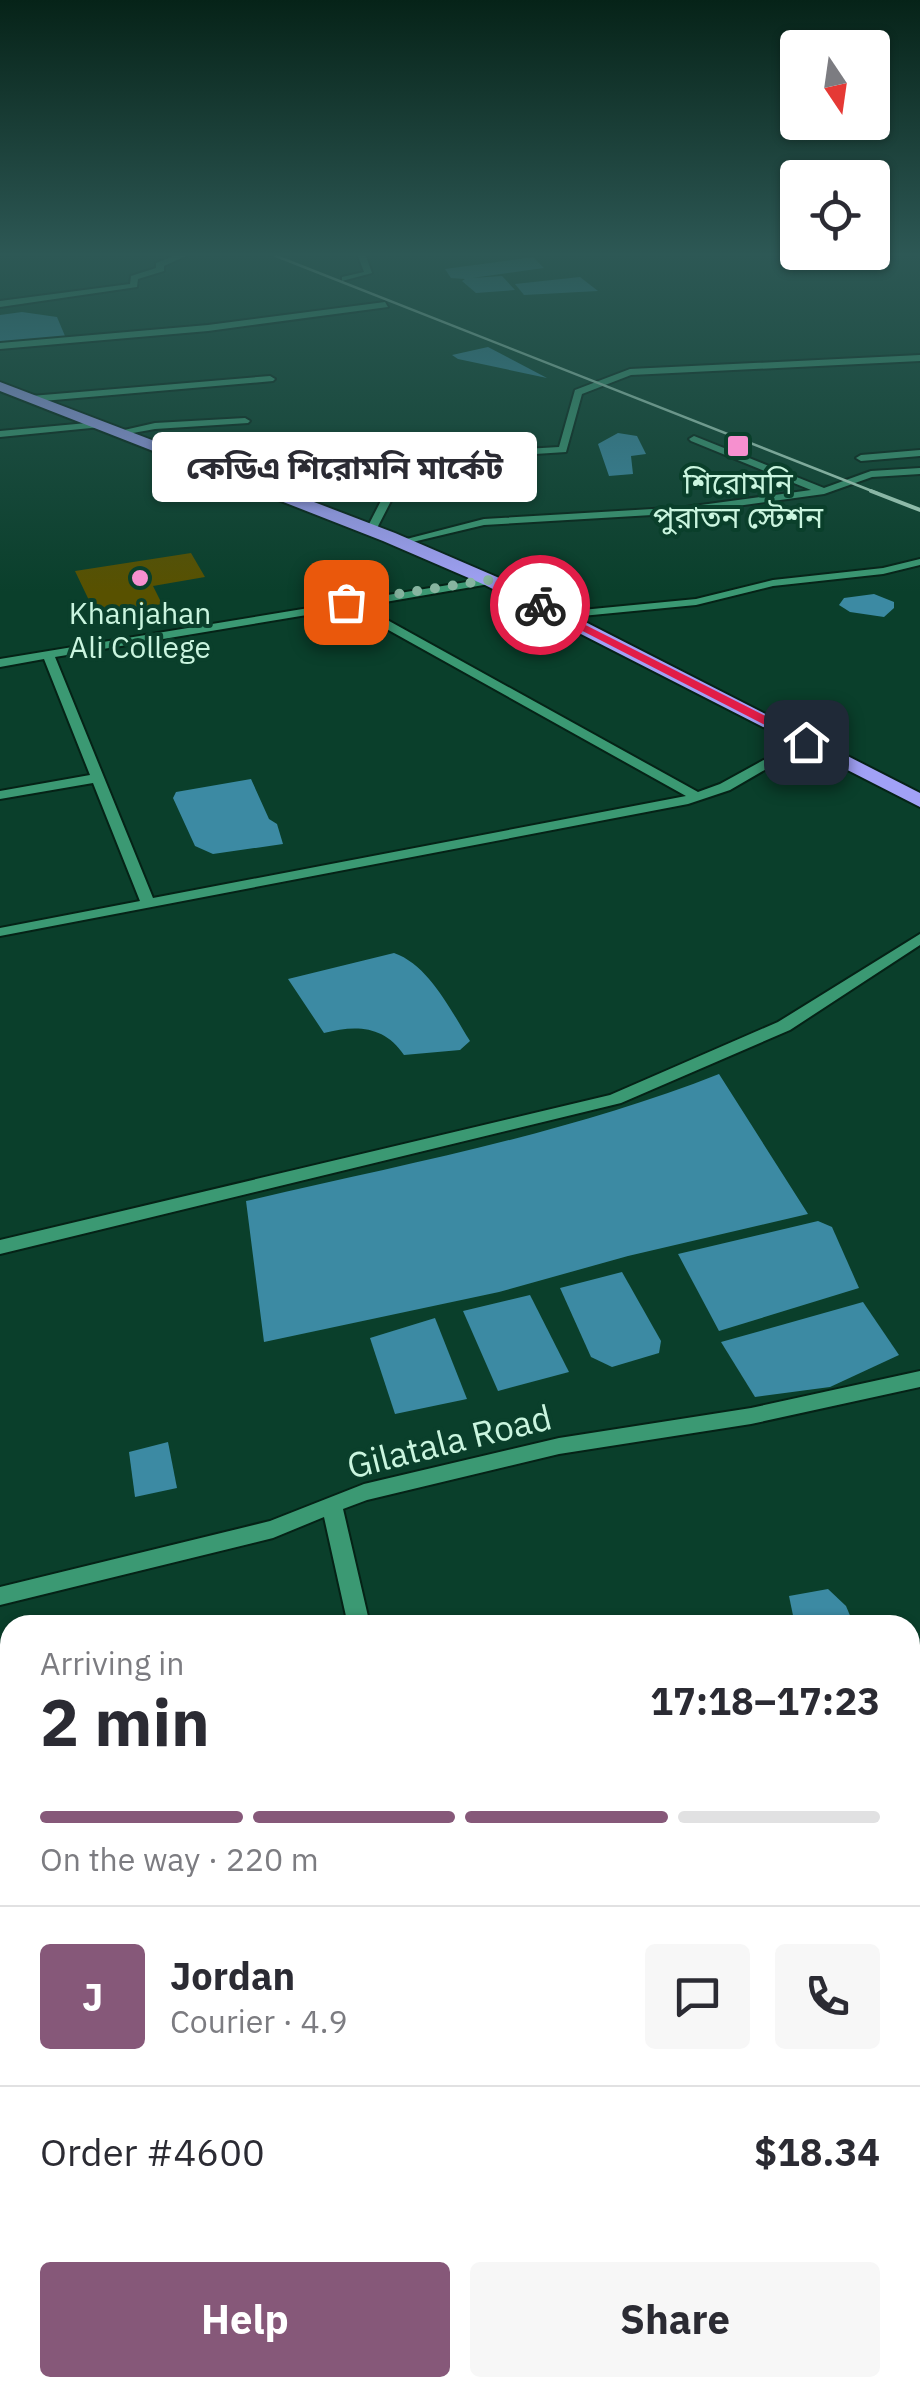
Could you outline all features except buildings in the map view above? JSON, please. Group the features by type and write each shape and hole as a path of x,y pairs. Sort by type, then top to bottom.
{"highway":[{"path":"0,386 371,530 490,581 920,801"}],"street":[{"path":"371,530 389,495 391,454 460,456 563,450 578,392 630,372 676,368"},
{"path":"31,399 270,379"},
{"path":"116,432 245,422"},
{"path":"0,434 98,425"},
{"path":"694,439 824,491"},
{"path":"861,458 920,452"},
{"path":"400,542 484,522 686,510 824,491 871,474 920,471"},
{"path":"561,615 696,602 773,584 867,573 920,562"},
{"path":"0,662 490,581"},
{"path":"347,603 698,797"},
{"path":"48,654 148,904"},
{"path":"0,932 698,797 806,742"},
{"path":"0,795 97,778"},
{"path":"0,1247 615,1099 784,1026 920,938"},
{"name":"Gilatala Road","path":"0,1596 273,1529 364,1492 558,1446 751,1416 920,1379"},
{"path":"332,1505 357,1615"}],"shaded area":[{"path":"191,553 205,577 153,586 162,604 96,615 75,571"}],"water":[{"path":"500,368 528,368 547,378"},
{"path":"618,433 637,436 646,454 631,456 633,474 609,476 598,444"},
{"path":"874,594 894,602 894,608 884,617 850,612 839,605 844,598"},
{"path":"251,779 269,819 277,824 283,844 213,854 195,846 173,798 176,792"},
{"path":"394,953 418,968 447,1003 470,1041 460,1050 404,1055 387,1038 368,1030 324,1033 288,979"},
{"path":"719,1074 808,1214 628,1256 499,1292 264,1342 246,1201 544,1131"},
{"path":"818,1221 832,1227 859,1288 719,1331 678,1254"},
{"path":"622,1272 661,1341 659,1353 612,1367 591,1357 560,1288"},
{"path":"530,1295 569,1372 498,1391 463,1311"},
{"path":"863,1302 899,1355 830,1387 755,1397 721,1342"},
{"path":"435,1318 467,1399 395,1414 370,1338"},
{"path":"168,1442 177,1488 135,1497 129,1452"},
{"path":"828,1589 850,1615 793,1615 789,1596"}],"railway":[{"path":"560,368 877,493"},
{"path":"871,491 920,510"}],"way so far":[{"path":"346,602 488,580 540,605"}],"place":[{"name":"শিরোমনি পুরাতন স্টেশন","path":"738,446"},
{"name":"Khanjahan Ali College","path":"140,578"},
{"name":"কেডিএ শিরোমনি মার্কেট","path":"346,602"}],"route":[{"path":"540,605 806,742"}]}
